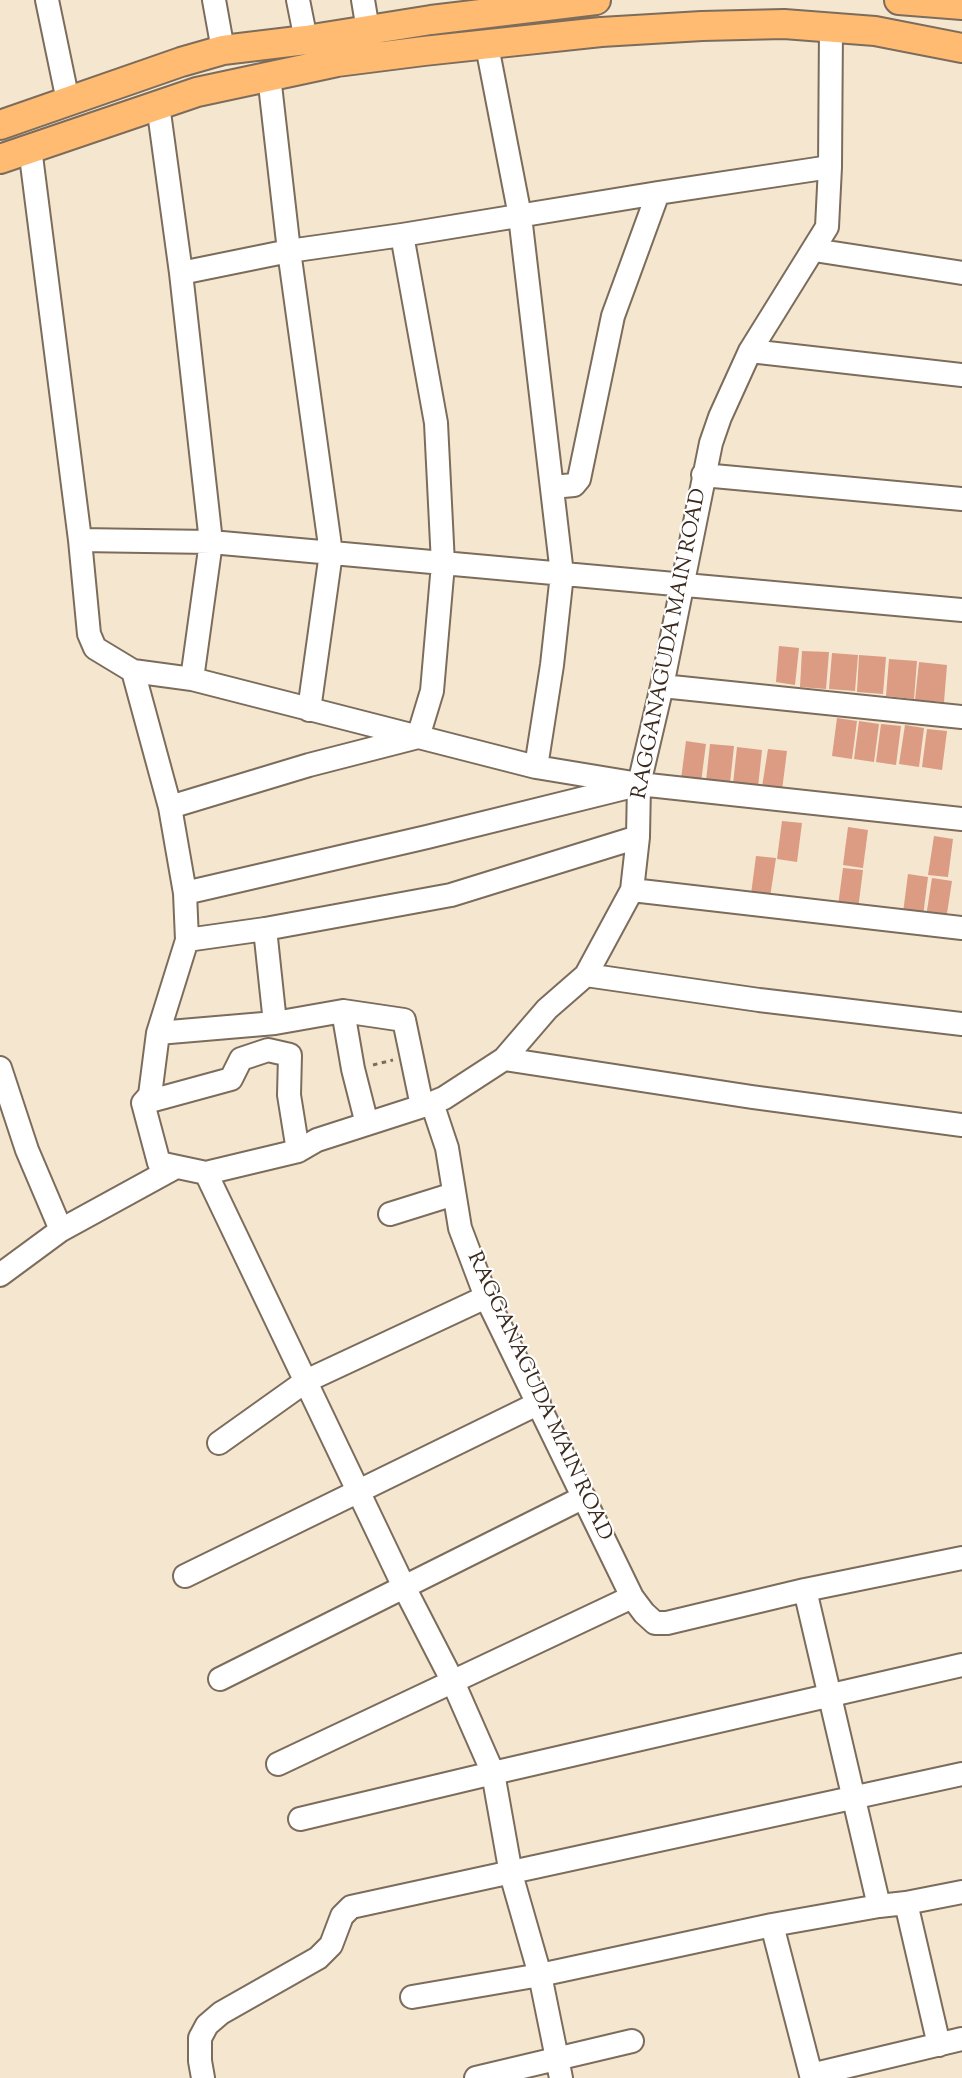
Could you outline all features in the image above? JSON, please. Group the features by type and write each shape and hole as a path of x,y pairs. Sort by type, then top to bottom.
{"main road":[{"path":"0,125 223,50 306,40 431,20 596,0"},
{"path":"898,0 962,4"},
{"path":"0,159 197,92 337,62 424,51 601,32 784,24 875,32 962,48"}],"street":[{"path":"47,0 68,101"},
{"path":"214,0 223,50"},
{"path":"298,0 306,40"},
{"path":"363,0 368,30"},
{"name":"RAGGANAGUDA MAIN ROAD","path":"804,1590 667,1623 655,1623 644,1613 632,1597 486,1297 460,1228 447,1148 427,1104 444,1098 504,1059 547,1009 586,975 632,890 638,837 639,784 683,585 703,475 720,417 750,351 827,227 831,27"},
{"path":"487,46 520,216 562,574 552,665 536,767"},
{"path":"269,76 289,251 331,553 309,710"},
{"path":"158,105 181,273 211,542 192,679"},
{"path":"30,148 80,540 89,634 95,648 133,671 192,679 536,767 639,784 962,819"},
{"path":"181,273 289,251 830,167"},
{"path":"552,487 574,485 579,479 613,316 658,193"},
{"path":"402,235 436,423 443,564 432,691 418,737"},
{"path":"814,250 962,273"},
{"path":"750,351 962,375"},
{"path":"703,475 962,500"},
{"path":"80,540 211,542 962,610"},
{"path":"133,671 170,807 185,893 187,940 158,1033 150,1095 143,1103"},
{"path":"662,686 962,717"},
{"path":"170,807 309,765 418,737"},
{"path":"185,893 427,837 639,784"},
{"path":"187,940 265,929 451,896 638,837"},
{"path":"632,890 962,928"},
{"path":"265,929 275,1023"},
{"path":"586,975 759,1000 962,1024"},
{"path":"143,1103 159,1163 206,1173 298,1150 317,1140 427,1104 404,1020 343,1011 275,1023 158,1033"},
{"path":"343,1011 353,1069 367,1124"},
{"path":"143,1103 231,1078 241,1059 268,1050 290,1055 289,1095 298,1150"},
{"path":"504,1059 752,1097 962,1125"},
{"path":"0,1068 27,1150 61,1230"},
{"path":"0,1275 61,1230 176,1167"},
{"path":"206,1173 404,1587 453,1682 493,1773 512,1874 540,1975 559,2069"},
{"path":"390,1214 454,1194"},
{"path":"219,1443 306,1381 486,1297"},
{"path":"185,1576 539,1403"},
{"path":"220,1679 584,1497"},
{"path":"879,1906 804,1590 962,1558"},
{"path":"278,1764 632,1597"},
{"path":"300,1820 829,1694 962,1665"},
{"path":"203,2078 200,2038 207,2025 221,2013 318,1958 326,1951 336,1934 342,1916 351,1907 512,1874 853,1796 962,1774"},
{"path":"412,1997 540,1975 772,1925 962,1892"},
{"path":"906,1903 939,2045"},
{"path":"772,1925 804,2076 962,2039"},
{"path":"476,2078 559,2069 632,2042"}],"path":[{"path":"353,1069 412,1056"}],"building":[{"path":"779,646 799,648 795,685 776,682"},
{"path":"802,651 829,652 826,689 800,687"},
{"path":"832,653 858,655 855,691 829,689"},
{"path":"859,655 886,657 883,694 857,692"},
{"path":"889,659 917,661 914,699 886,696"},
{"path":"919,662 947,665 944,702 915,700"},
{"path":"837,718 857,721 852,759 832,756"},
{"path":"859,721 879,724 874,762 854,759"},
{"path":"881,724 901,726 896,765 876,762"},
{"path":"905,725 924,728 919,767 899,764"},
{"path":"927,729 947,731 942,770 922,767"},
{"path":"686,741 706,744 701,782 681,779"},
{"path":"710,744 734,746 730,783 706,781"},
{"path":"737,747 762,750 758,787 733,784"},
{"path":"768,749 787,751 782,790 762,787"},
{"path":"782,821 802,823 797,862 777,859"},
{"path":"848,827 868,830 863,868 843,865"},
{"path":"934,836 953,839 948,877 928,875"},
{"path":"756,856 776,858 770,897 751,894"},
{"path":"843,868 863,870 858,909 838,906"},
{"path":"908,874 928,877 923,916 903,913"},
{"path":"932,878 952,881 946,920 926,917"}]}
